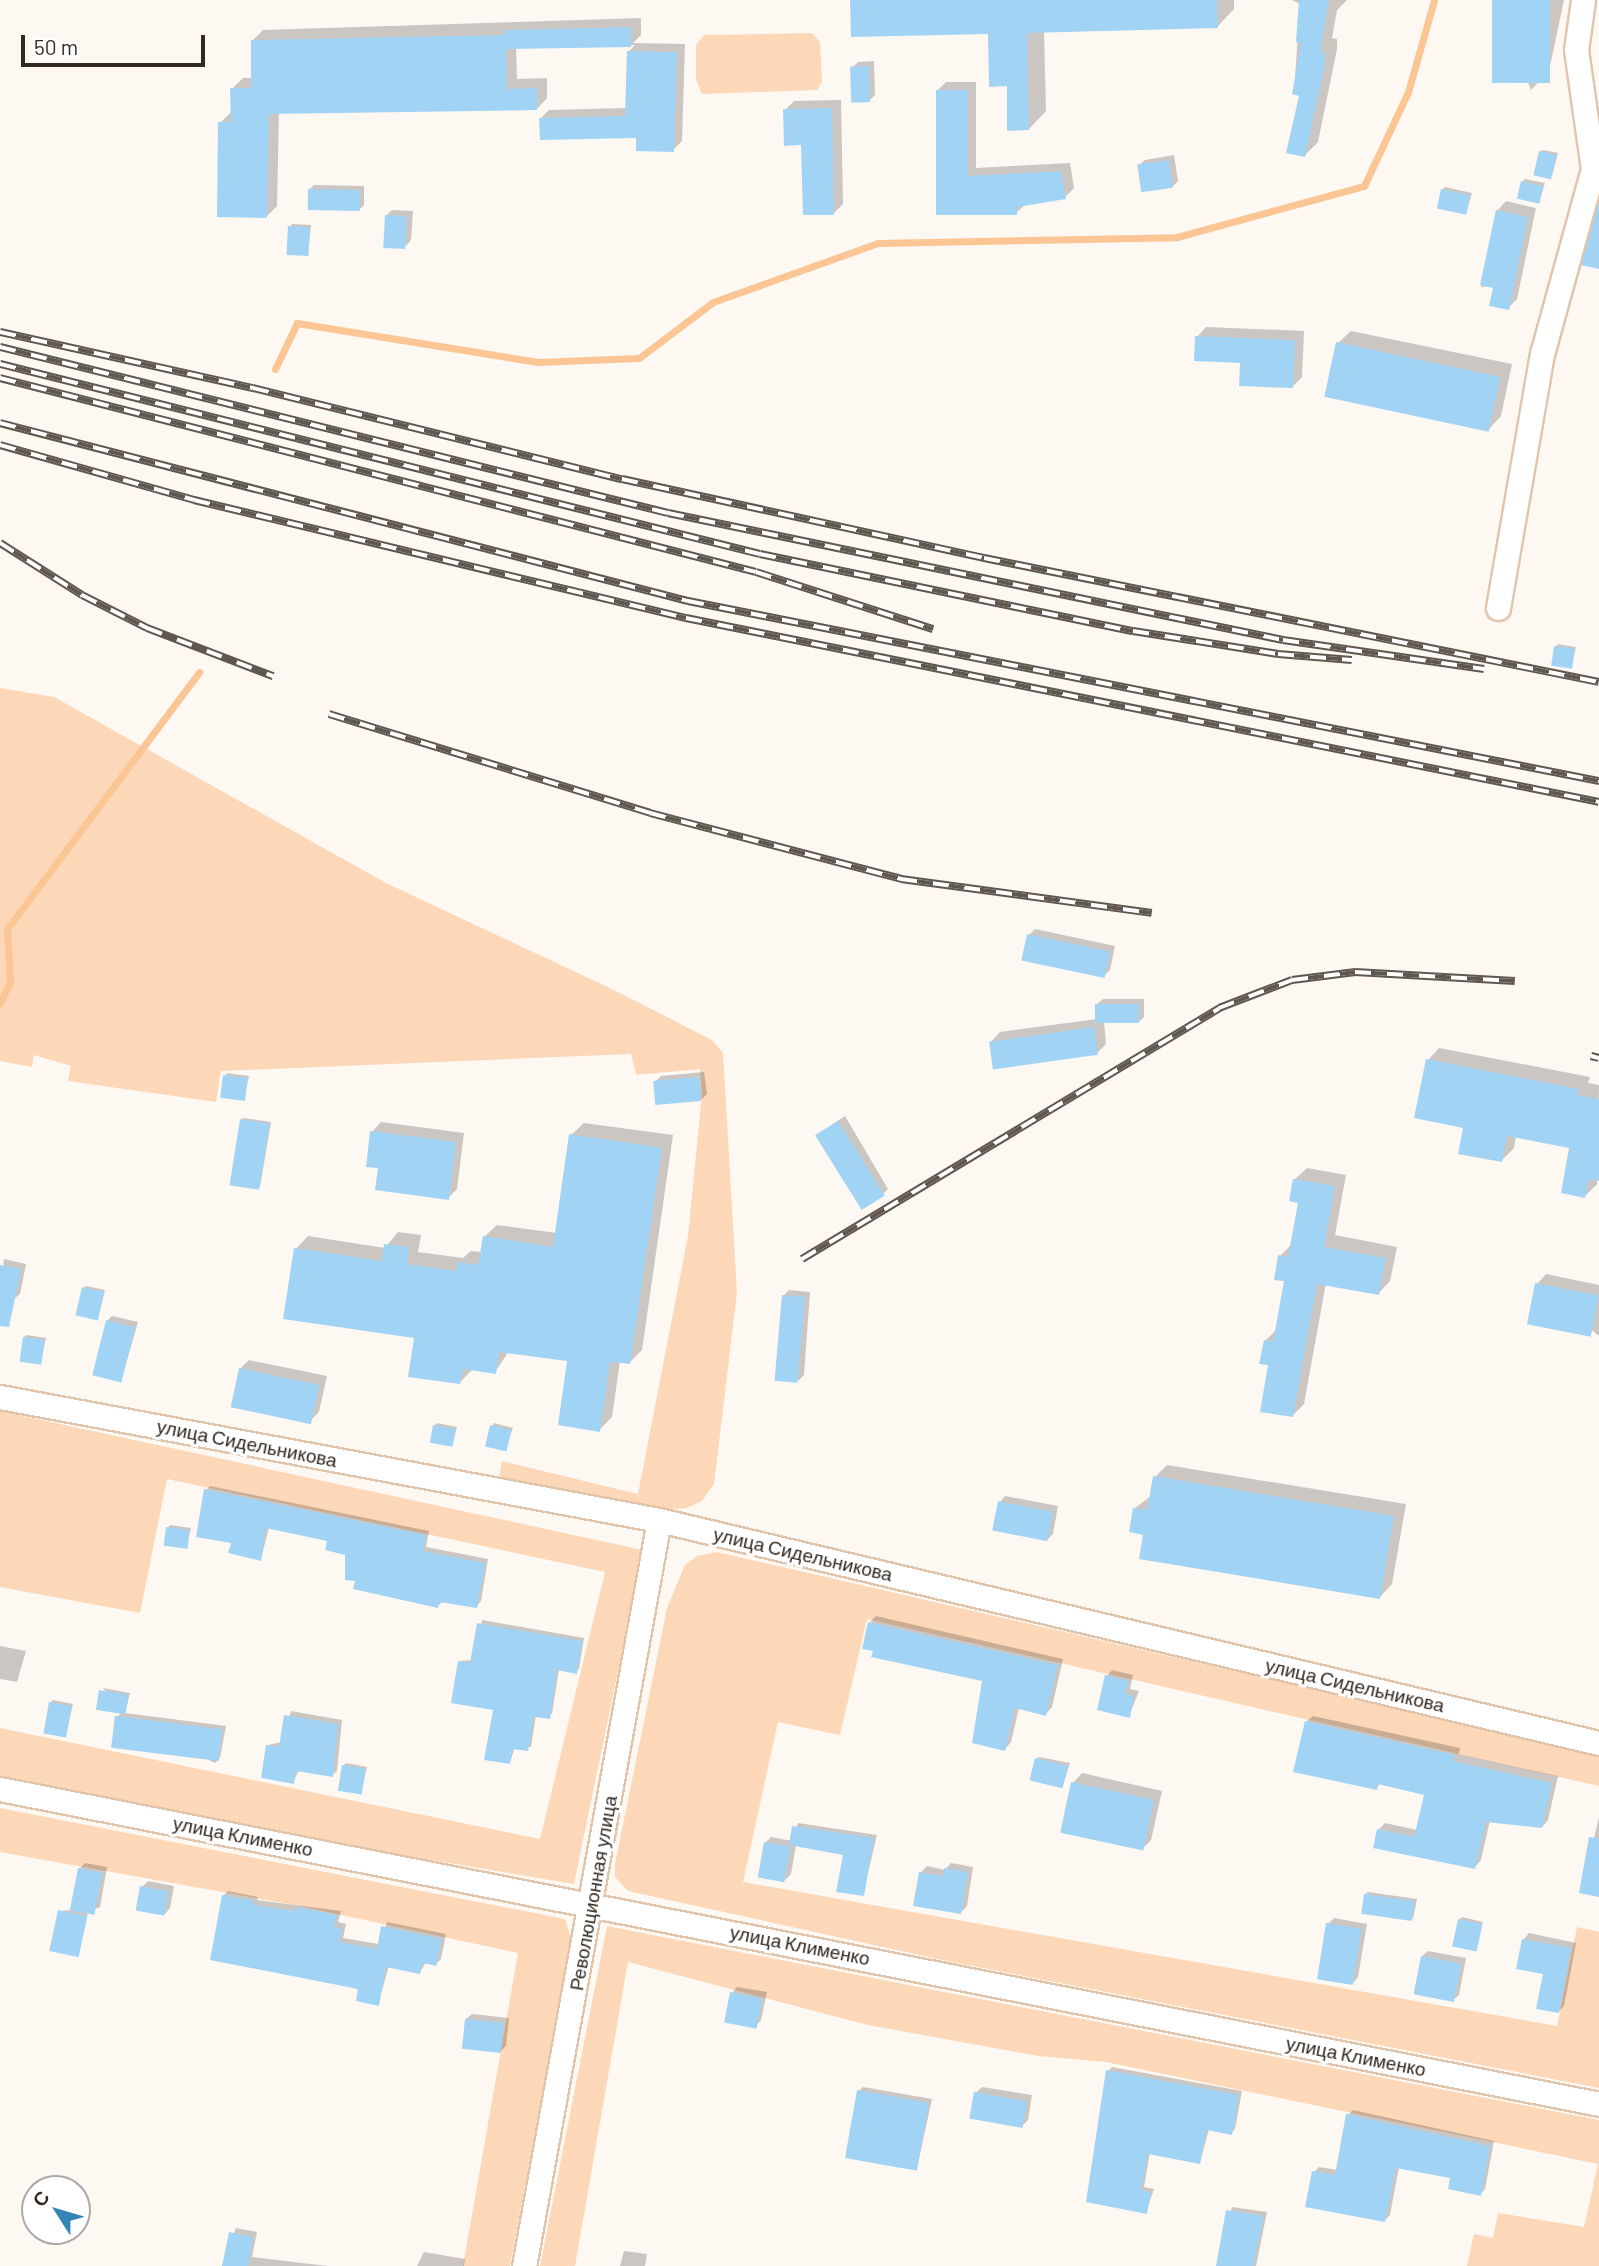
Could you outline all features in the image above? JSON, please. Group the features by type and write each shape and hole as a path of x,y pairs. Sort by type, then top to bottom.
{"street":[{"path":"1499,608 1542,354 1593,169 1576,50 1583,0"},
{"name":"улица Сидельникова","path":"0,1396 659,1520 1599,1743"},
{"name":"Революционная улица","path":"524,2266 592,1904 659,1520"},
{"name":"улица Клименко","path":"0,1789 1599,2104"}],"shaded area":[{"path":"812,33 820,42 822,82 817,90 702,94 696,80 696,45 704,35"},
{"path":"0,688 54,697 386,883 612,989 712,1040 723,1053 737,1293 714,1484 702,1501 687,1508 657,1511 499,1480 502,1461 638,1494 688,1236 702,1094 700,1069 636,1075 631,1054 221,1071 216,1102 68,1081 71,1066 34,1055 32,1067 0,1061"},
{"path":"0,1411 643,1550 574,1884 217,1824 0,1780 0,1728 540,1839 605,1572 167,1479 140,1613 0,1587"},
{"path":"717,1552 1599,1755 1599,1786 867,1619 840,1735 778,1722 743,1882 1557,2026 1577,1927 1599,1932 1599,2088 947,1961 628,1891 615,1877 615,1864 667,1608 685,1565 697,1556"},
{"path":"0,1808 565,1919 571,1938 510,2266 463,2266 518,1953 295,1905 0,1852"},
{"path":"607,1926 1599,2120 1599,2266 1467,2266 1474,2234 1493,2238 1498,2213 1584,2227 1598,2164 1106,2062 1038,2056 868,2025 628,1962 575,2266 540,2266"}],"building":[{"path":"850,0 1217,0 1218,28 1027,33 1029,130 1007,131 1007,86 989,87 988,34 851,37"},
{"path":"1299,0 1329,0 1320,50 1324,51 1325,63 1305,157 1286,153 1299,96 1292,94 1301,43 1296,42"},
{"path":"1492,0 1550,0 1550,83 1492,83"},
{"path":"631,27 631,47 506,49 507,89 537,88 537,110 269,114 267,218 217,217 218,122 231,122 230,88 251,88 251,40 504,35 505,30"},
{"path":"627,51 677,52 674,152 636,151 636,138 540,140 539,118 625,116"},
{"path":"869,66 870,102 851,103 850,67"},
{"path":"936,90 968,90 968,176 1061,171 1066,199 1017,207 1017,215 936,215"},
{"path":"832,108 834,215 803,215 801,145 784,146 783,109"},
{"path":"1539,151 1557,155 1551,179 1533,175"},
{"path":"1169,160 1173,188 1141,192 1137,164"},
{"path":"1521,181 1543,186 1539,204 1517,199"},
{"path":"308,189 360,190 360,211 308,210"},
{"path":"1441,189 1470,195 1466,215 1437,209"},
{"path":"1599,200 1599,269 1581,265"},
{"path":"1496,210 1528,217 1509,310 1489,306 1493,288 1480,285"},
{"path":"385,215 407,216 405,249 383,248"},
{"path":"288,226 310,227 308,256 286,255"},
{"path":"1195,336 1295,340 1293,388 1239,386 1240,363 1194,361"},
{"path":"1336,342 1500,377 1489,432 1324,397"},
{"path":"1554,646 1575,649 1572,669 1551,666"},
{"path":"1027,934 1110,952 1105,978 1021,960"},
{"path":"1095,1004 1139,1004 1139,1023 1095,1023"},
{"path":"1094,1027 1098,1055 993,1069 989,1042"},
{"path":"1426,1059 1579,1089 1577,1095 1599,1099 1599,1181 1589,1179 1585,1198 1561,1193 1569,1148 1507,1136 1502,1162 1458,1154 1463,1128 1414,1118"},
{"path":"223,1075 248,1078 245,1101 220,1098"},
{"path":"699,1077 701,1101 655,1105 653,1081"},
{"path":"240,1119 270,1124 259,1190 230,1185"},
{"path":"838,1121 885,1196 862,1210 815,1135"},
{"path":"370,1131 456,1142 449,1200 375,1190 378,1168 366,1167"},
{"path":"569,1134 662,1148 630,1364 610,1362 600,1432 558,1425 567,1361 499,1352 496,1374 463,1369 460,1384 408,1377 414,1338 283,1319 294,1248 382,1261 384,1244 409,1247 407,1264 456,1271 457,1262 478,1265 483,1236 553,1247"},
{"path":"1293,1179 1335,1186 1324,1247 1386,1258 1379,1295 1317,1284 1293,1417 1260,1412 1268,1365 1259,1364 1264,1340 1273,1342 1284,1281 1274,1280 1278,1255 1288,1257 1298,1203 1289,1201"},
{"path":"0,1265 21,1269 9,1327 0,1326"},
{"path":"1535,1283 1599,1295 1591,1337 1527,1324"},
{"path":"82,1287 104,1292 98,1320 75,1315"},
{"path":"782,1295 805,1297 797,1383 775,1381"},
{"path":"106,1320 135,1327 121,1383 92,1375"},
{"path":"23,1337 45,1340 41,1365 20,1362"},
{"path":"239,1368 319,1385 311,1424 231,1407"},
{"path":"433,1425 456,1429 453,1447 430,1443"},
{"path":"490,1425 511,1430 506,1451 485,1446"},
{"path":"1153,1476 1394,1516 1380,1599 1139,1559 1143,1535 1129,1532 1133,1508 1147,1510"},
{"path":"204,1489 426,1535 423,1551 485,1563 477,1608 439,1602 438,1608 353,1589 355,1581 345,1580 345,1555 325,1550 327,1541 266,1528 261,1561 228,1553 231,1543 196,1537"},
{"path":"998,1501 1053,1512 1047,1541 992,1530"},
{"path":"166,1527 190,1530 188,1549 164,1546"},
{"path":"868,1622 1058,1665 1046,1716 1015,1708 1005,1751 972,1743 982,1681 871,1657 873,1651 862,1649"},
{"path":"477,1623 582,1641 577,1674 557,1670 550,1719 534,1717 528,1751 513,1749 510,1764 484,1760 493,1710 451,1703 458,1661 470,1663"},
{"path":"1105,1675 1129,1681 1125,1694 1134,1696 1130,1718 1097,1710"},
{"path":"99,1690 129,1695 126,1714 96,1710"},
{"path":"49,1702 72,1706 66,1738 43,1734"},
{"path":"284,1715 338,1724 333,1777 296,1771 294,1784 261,1778 266,1745 279,1747"},
{"path":"115,1716 222,1729 218,1761 111,1748"},
{"path":"1305,1721 1455,1755 1453,1761 1552,1783 1542,1828 1486,1822 1475,1869 1373,1848 1377,1829 1414,1837 1424,1795 1378,1784 1377,1790 1293,1772"},
{"path":"1035,1758 1068,1766 1062,1789 1029,1780"},
{"path":"342,1765 366,1769 362,1794 338,1791"},
{"path":"1071,1782 1154,1800 1143,1851 1060,1833"},
{"path":"792,1826 874,1838 864,1896 836,1892 843,1855 789,1845"},
{"path":"1589,1837 1599,1838 1599,1897 1579,1893"},
{"path":"764,1842 791,1847 784,1882 758,1877"},
{"path":"78,1868 103,1873 94,1915 70,1910"},
{"path":"944,1868 968,1872 961,1914 913,1906 919,1872 943,1876"},
{"path":"140,1886 169,1891 164,1916 136,1911"},
{"path":"1364,1894 1415,1901 1412,1921 1361,1914"},
{"path":"222,1895 254,1901 253,1905 296,1911 297,1907 337,1915 334,1927 342,1928 339,1942 377,1949 381,1926 442,1939 436,1966 423,1963 420,1974 386,1967 379,2006 356,2001 358,1989 210,1960"},
{"path":"58,1910 87,1916 79,1957 49,1951"},
{"path":"1458,1919 1482,1924 1477,1952 1452,1946"},
{"path":"1326,1923 1362,1929 1353,1985 1317,1979"},
{"path":"1522,1939 1571,1948 1559,2013 1536,2009 1543,1974 1516,1969"},
{"path":"1421,1956 1461,1964 1454,2002 1414,1994"},
{"path":"730,1992 762,1998 756,2029 724,2022"},
{"path":"465,2019 504,2023 501,2053 462,2049"},
{"path":"1106,2070 1239,2095 1232,2135 1207,2130 1200,2164 1148,2154 1141,2190 1151,2192 1147,2214 1086,2202"},
{"path":"857,2090 929,2103 917,2171 845,2158"},
{"path":"974,2092 1027,2101 1022,2128 969,2119"},
{"path":"1346,2114 1490,2146 1481,2196 1448,2189 1450,2178 1396,2168 1385,2222 1305,2207 1312,2171 1335,2175"},
{"path":"1226,2210 1264,2216 1253,2266 1216,2266"},
{"path":"229,2232 253,2237 248,2266 222,2266"}],"waterway":[{"path":"275,369 297,323 538,362 639,358 713,302 878,243 1177,237 1364,186 1408,92 1434,0"},
{"path":"0,1003 10,982 7,929 199,672"}],"railway":[{"path":"0,332 253,388 622,479 984,558 1599,682"},
{"path":"0,347 668,513 1283,640 1484,669"},
{"path":"0,364 760,554 1133,631 1278,654 1352,660"},
{"path":"0,378 756,572 933,629"},
{"path":"0,423 688,601 1599,781"},
{"path":"0,445 194,500 686,618 1599,802"},
{"path":"0,543 82,595 147,628 273,676"},
{"path":"329,714 650,813 901,879 1152,913"},
{"path":"802,1259 1219,1008 1292,980 1355,972 1515,981"},
{"path":"1591,1056 1599,1058"}]}
